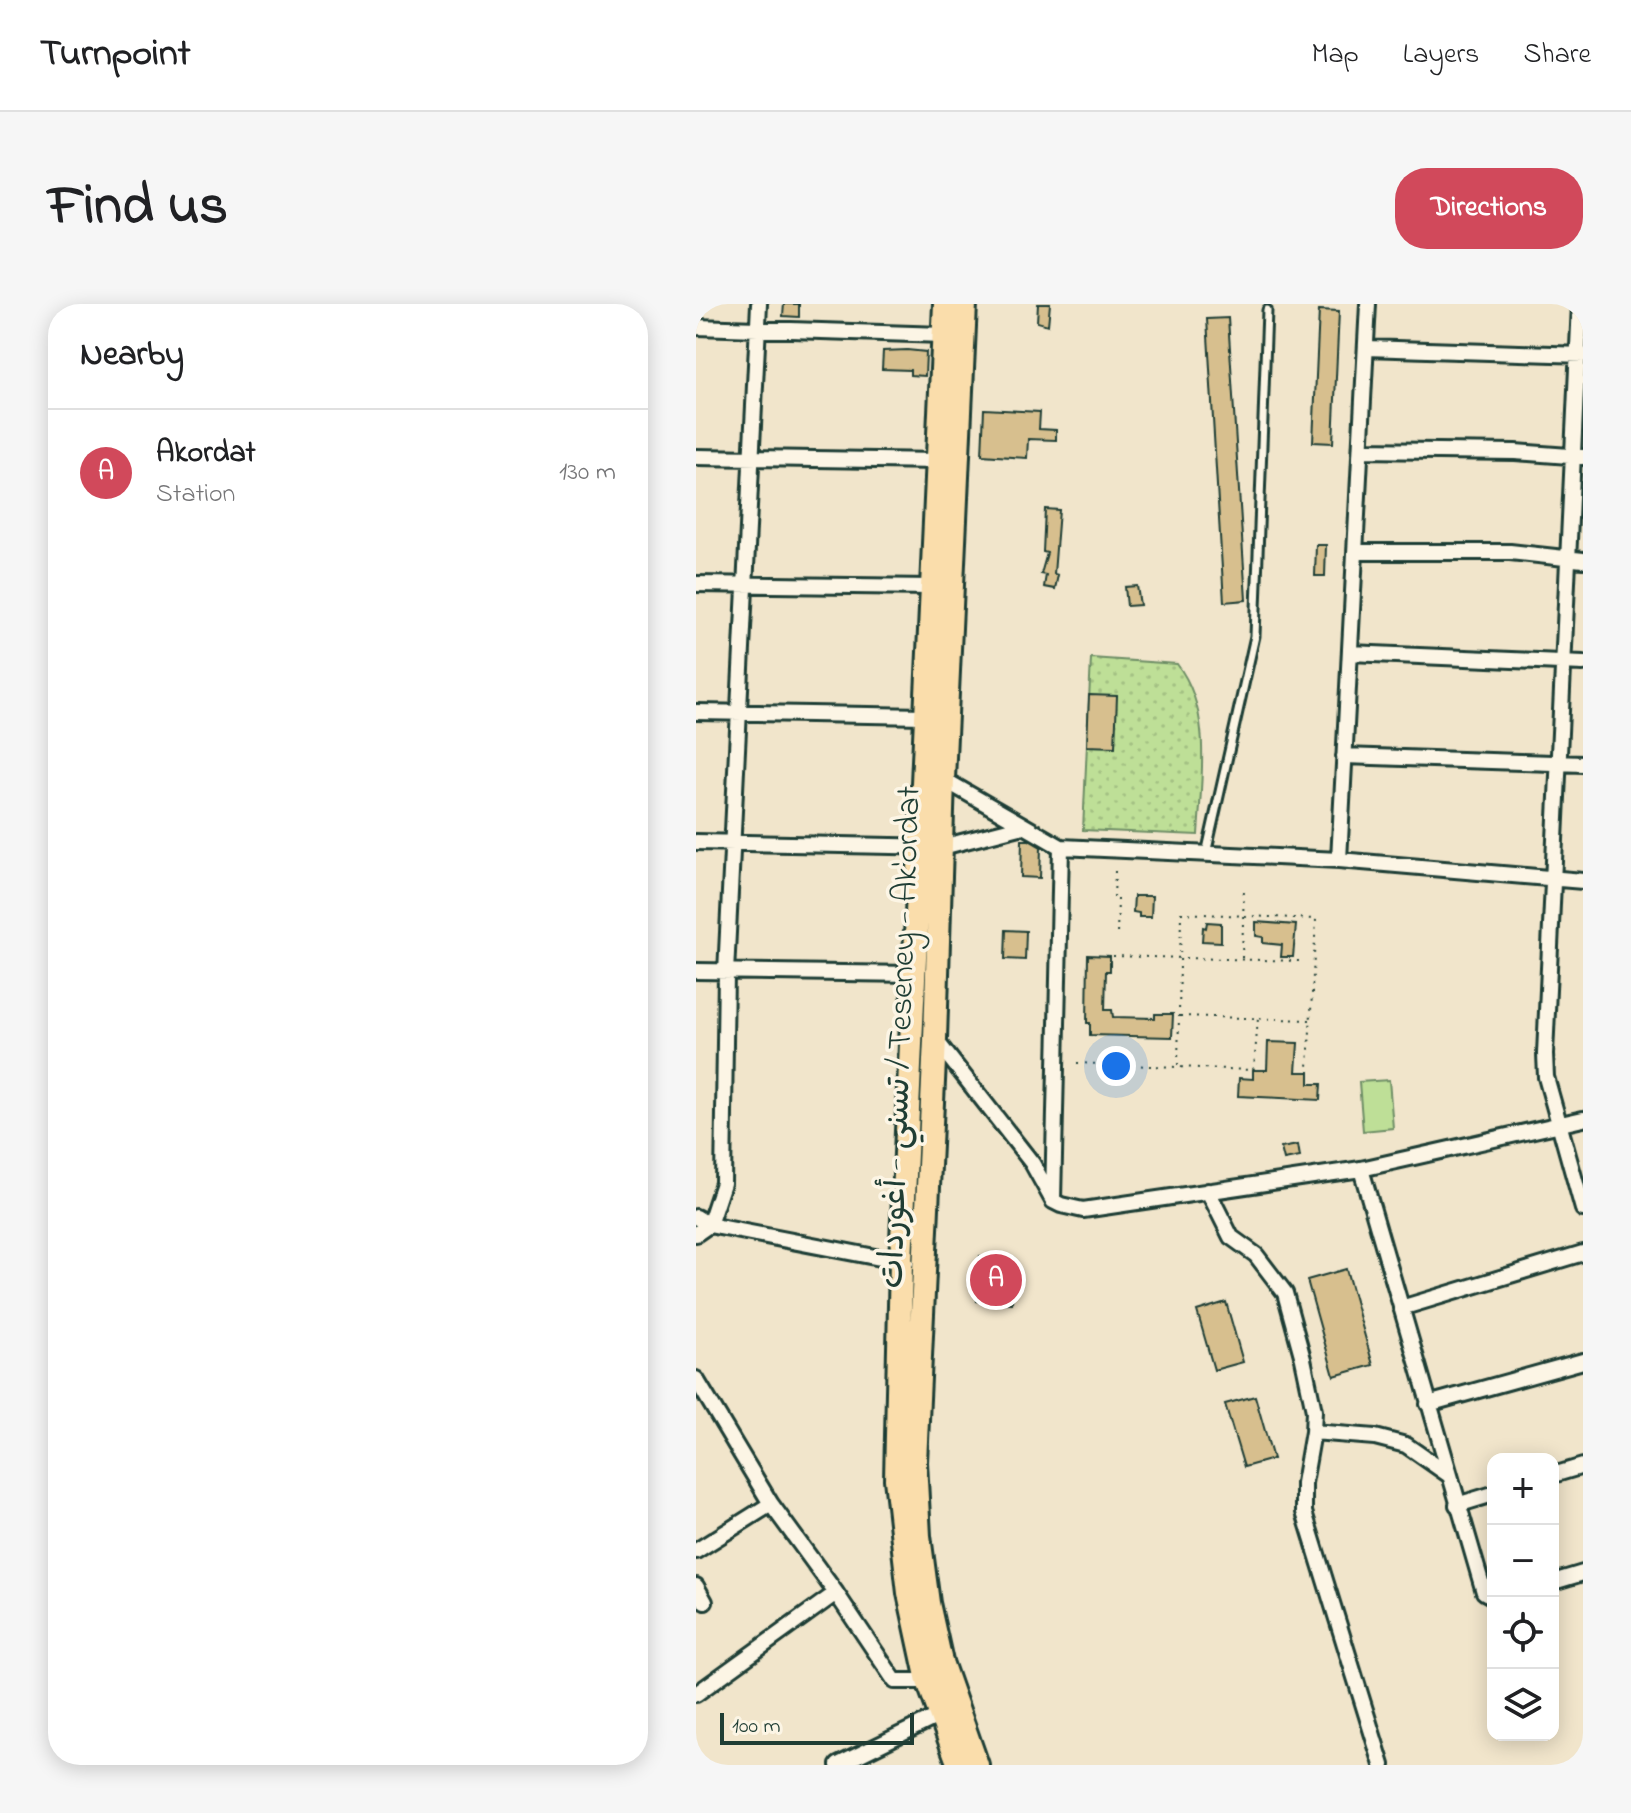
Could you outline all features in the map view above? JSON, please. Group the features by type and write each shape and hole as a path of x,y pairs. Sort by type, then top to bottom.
{"main road":[{"path":"945,304 926,716 930,847 915,974 912,1264 896,1479 909,1593 928,1681 959,1765"},
{"name":"تسني - أغوردات / Teseney - Ak'ordat","path":"965,304 943,779 930,847 935,1039 912,1264 919,1536 928,1603 941,1662 977,1765"}],"street":[{"path":"696,1234 723,1183 726,973 759,304"},
{"path":"1339,860 1368,304"},
{"path":"1580,304 1575,559 1562,663 1545,1054 1546,1077 1583,1209"},
{"path":"696,327 943,335"},
{"path":"1366,348 1580,355"},
{"path":"1361,450 1515,452 1578,457"},
{"path":"696,457 938,461"},
{"path":"1355,552 1510,552 1575,559"},
{"path":"696,584 932,587"},
{"path":"1350,653 1583,663"},
{"path":"696,712 926,716"},
{"path":"1344,756 1583,764"},
{"path":"943,779 1061,847 1339,860 1583,881"},
{"path":"696,842 930,847 1024,826"},
{"path":"1053,1201 1061,847"},
{"path":"696,971 915,974"},
{"path":"935,1039 1032,1163 1053,1201 1083,1210 1361,1169 1583,1119"},
{"path":"1361,1169 1457,1505 1487,1594"},
{"path":"1208,1191 1231,1237 1256,1255 1285,1293 1311,1398 1313,1432 1304,1483 1304,1512 1382,1765"},
{"path":"702,1221 912,1264"},
{"path":"1401,1308 1583,1253"},
{"path":"1428,1404 1583,1361"},
{"path":"696,1379 771,1504 895,1681 928,1681"},
{"path":"1313,1432 1375,1437 1406,1445 1449,1475"},
{"path":"1559,1473 1583,1466"},
{"path":"1457,1505 1487,1496"},
{"path":"696,1551 771,1504"},
{"path":"1559,1580 1583,1573"},
{"path":"696,1586 705,1602"},
{"path":"696,1694 836,1593"},
{"path":"838,1765 940,1715"}],"lane":[{"path":"1206,855 1255,636 1267,310"}],"path":[{"path":"1115,871 1117,936"},
{"path":"1242,959 1244,887"},
{"path":"1178,1065 1181,913 1316,919 1308,1067"},
{"path":"1113,956 1299,961"},
{"path":"1179,1016 1311,1020"},
{"path":"1077,1063 1251,1070 1254,1068 1258,1018"}],"green space":[{"path":"1091,658 1177,664 1196,703 1200,724 1202,769 1198,835 1083,830"},
{"path":"1389,1080 1393,1128 1363,1131 1359,1082"}],"building":[{"path":"784,304 799,304 799,317 783,316"},
{"path":"1038,304 1050,304 1048,325 1037,322"},
{"path":"1319,310 1339,311 1333,443 1313,442"},
{"path":"1228,318 1246,600 1224,602 1207,319"},
{"path":"883,351 926,352 925,376 910,375 910,370 882,369"},
{"path":"984,409 1040,412 1039,429 1056,430 1056,440 1028,439 1027,458 982,455"},
{"path":"1045,509 1059,510 1055,589 1044,587 1046,575 1041,574 1047,553 1043,552"},
{"path":"1316,545 1326,545 1325,576 1315,576"},
{"path":"1137,586 1140,605 1127,606 1125,587"},
{"path":"1089,695 1117,696 1115,747 1087,746"},
{"path":"1022,840 1029,840 1041,847 1040,878 1021,877"},
{"path":"1134,896 1152,896 1151,917 1139,917 1139,913 1133,912"},
{"path":"1207,922 1221,923 1221,942 1202,941 1203,927 1206,928"},
{"path":"1256,922 1296,925 1293,957 1281,957 1282,945 1263,943 1263,937 1256,936"},
{"path":"1006,930 1026,931 1025,960 1005,959"},
{"path":"1088,955 1110,956 1110,971 1106,971 1105,1010 1112,1010 1113,1017 1155,1018 1155,1014 1173,1014 1172,1037 1090,1035 1090,1023 1087,1023"},
{"path":"1268,1042 1298,1043 1296,1072 1309,1072 1309,1084 1321,1084 1320,1100 1238,1096 1239,1078 1253,1079 1253,1070 1267,1070"},
{"path":"1298,1145 1300,1157 1284,1160 1281,1148"},
{"path":"980,1256 993,1257 997,1270 998,1257 1014,1258 1012,1303 977,1301"},
{"path":"1346,1269 1373,1365 1334,1376 1307,1280"},
{"path":"1226,1302 1243,1362 1214,1370 1197,1311"},
{"path":"1255,1396 1273,1459 1244,1467 1225,1404"}],"place":[{"name":"Akordat","path":"996,1280"}]}
